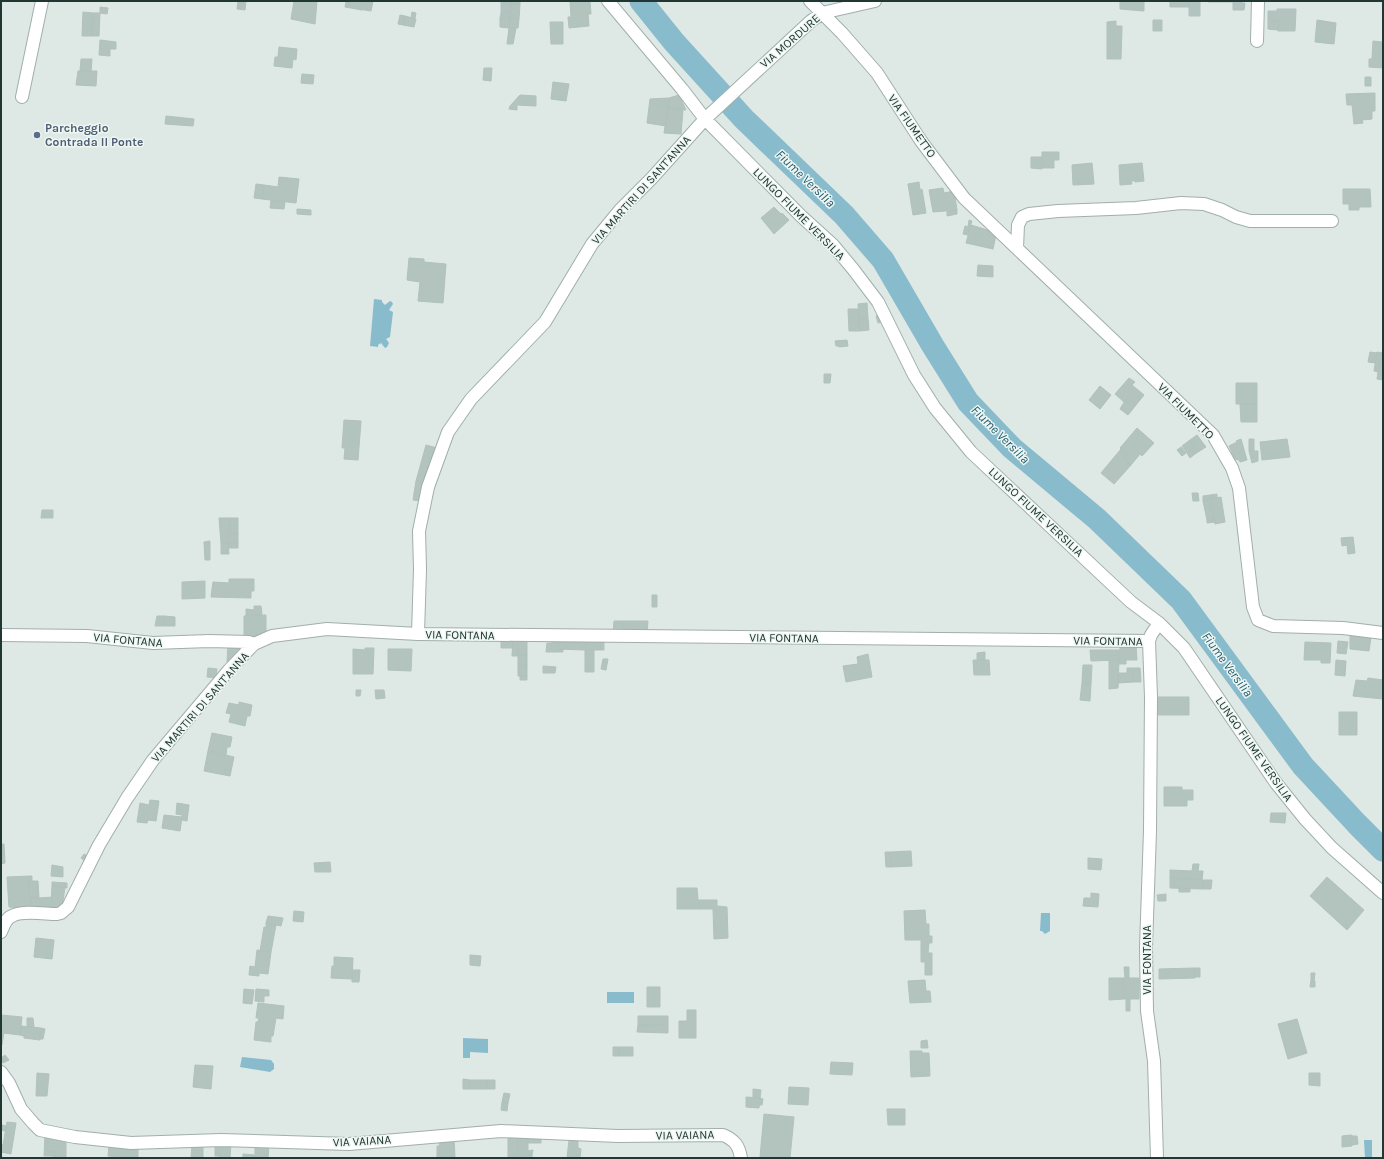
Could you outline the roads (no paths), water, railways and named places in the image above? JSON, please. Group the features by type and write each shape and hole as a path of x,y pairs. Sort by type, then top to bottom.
{"street":[{"path":"22,97 42,1"},
{"path":"608,1 707,117"},
{"name":"VIA FIUMETTO","path":"810,1 842,33 877,73 921,141 964,198 1213,435 1232,468 1239,488 1253,607 1258,620 1273,626 1343,628 1383,633"},
{"name":"VIA MORDURE","path":"707,117 810,21 822,13 875,1"},
{"path":"1257,41 1258,1"},
{"name":"LUNGO FIUME VERSILIA","path":"707,117 801,216 833,245 853,269 878,302 914,375 935,408 971,452 1131,602 1159,623 1184,648 1276,783 1305,819 1332,848 1383,893"},
{"name":"VIA MARTIRI DI SANT'ANNA","path":"1,932 5,922 11,916 22,913 57,914 61,913 68,907 99,845 127,798 153,760 229,670 254,644 272,636 327,629 418,634 420,569 419,531 428,487 448,432 471,399 545,322 592,244 620,210 652,178 707,117"},
{"path":"1017,248 1018,225 1022,217 1029,214 1058,211 1136,208 1181,203 1204,204 1250,221 1332,221"},
{"name":"VIA FONTANA","path":"1157,1158 1154,1061 1147,1010 1146,947 1150,832 1151,713 1149,641 1159,623"},
{"name":"VIA FONTANA","path":"418,634 1149,641"},
{"name":"VIA FONTANA","path":"1,635 88,636 153,644 209,641 249,642 254,644"},
{"name":"VIA VAIANA","path":"1,1072 9,1083 21,1109 40,1130 75,1137 131,1142 221,1140 349,1144 501,1131 618,1136 723,1135 730,1138 737,1144 741,1158"}],"water":[{"path":"374,299 382,300 385,305 390,301 393,304 389,310 393,312 390,337 386,339 389,343 385,348 381,343 378,347 370,346"},
{"path":"1041,913 1050,913 1050,931 1045,934 1040,931"},
{"path":"607,992 634,992 634,1003 607,1003"},
{"path":"463,1038 488,1039 488,1053 470,1052 470,1058 463,1058"},
{"path":"242,1057 271,1060 274,1064 274,1069 270,1072 240,1067"},
{"path":"1364,1140 1372,1140 1372,1158 1365,1158"}],"waterway":[{"name":"Fiume Versilia","path":"641,1 674,42 744,119 844,215 883,260 933,346 968,402 1012,448 1097,519 1181,600 1303,766 1383,850"}],"place":[{"name":"Parcheggio Contrada Il Ponte","path":"37,135"}]}
